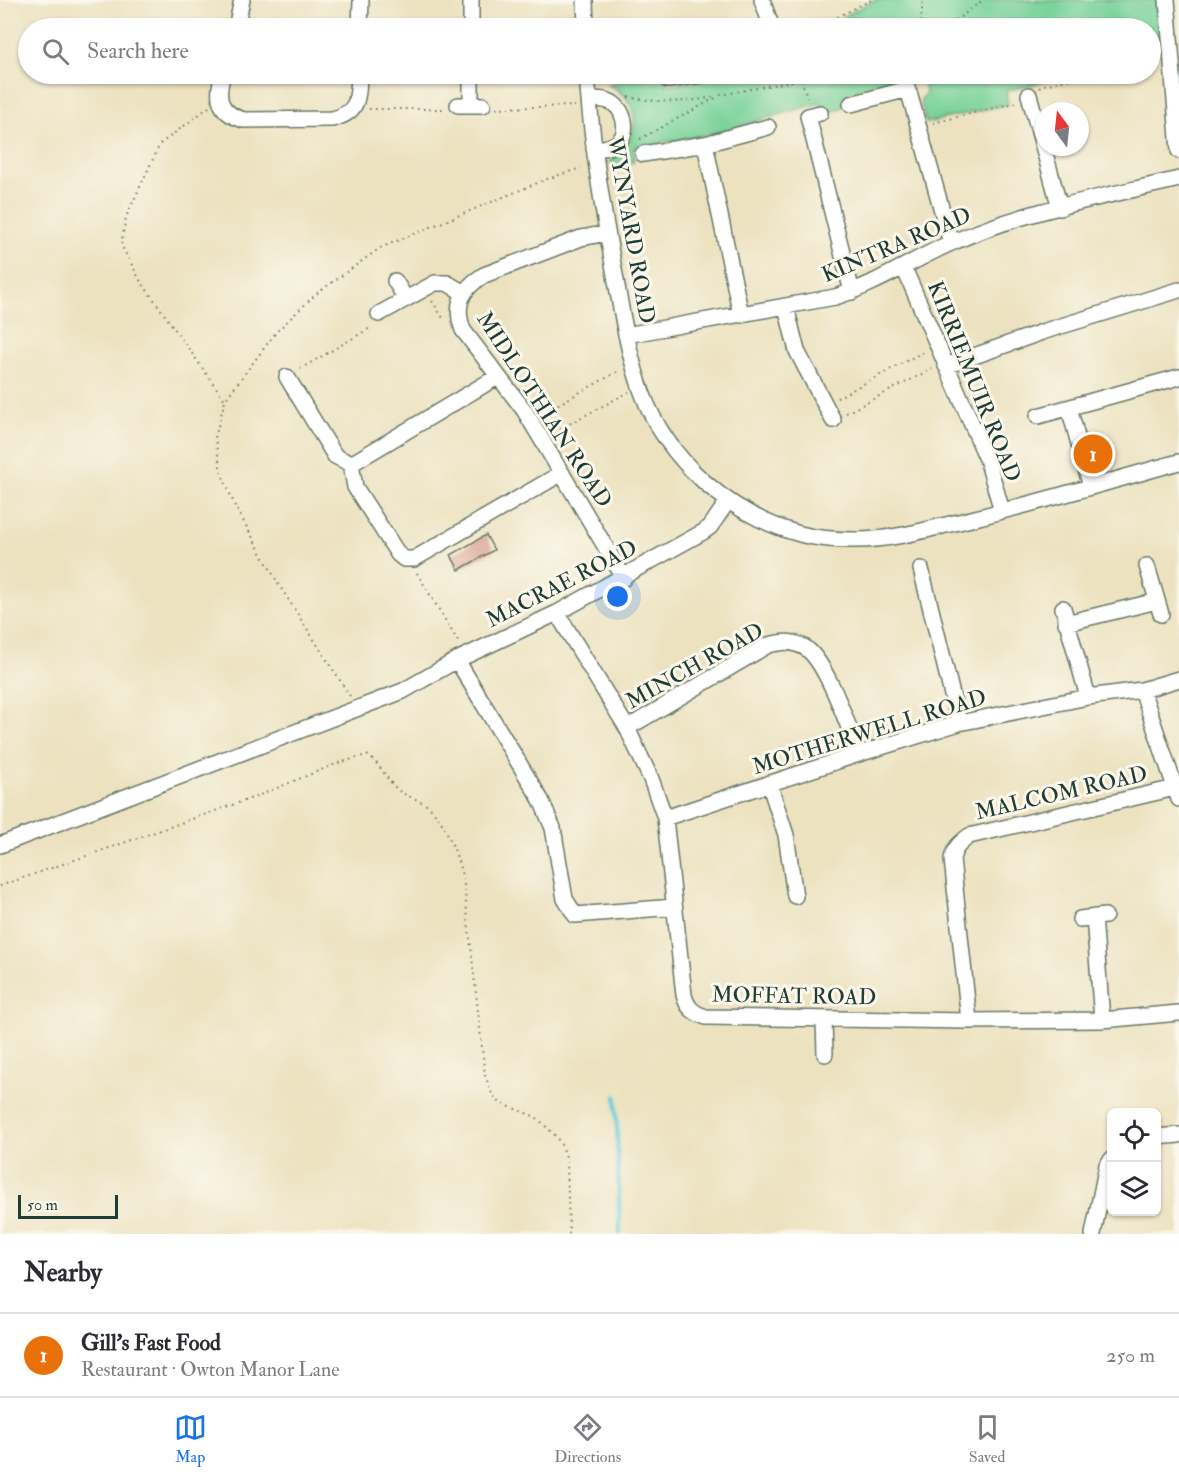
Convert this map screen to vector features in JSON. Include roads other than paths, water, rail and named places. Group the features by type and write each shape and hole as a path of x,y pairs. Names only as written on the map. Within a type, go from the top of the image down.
{"street":[{"path":"238,18 242,0"},
{"path":"360,18 361,0"},
{"path":"471,0 471,18"},
{"path":"585,0 585,18"},
{"path":"762,0 768,18"},
{"path":"1167,0 1177,85 1179,151"},
{"path":"220,84 219,100 225,110 232,117 244,120 343,117 352,111 357,100 358,84"},
{"path":"465,106 469,84"},
{"name":"WYNYARD ROAD","path":"588,84 595,156 607,233 636,393 673,447 702,481 728,501 774,525 801,535 858,540 891,537 1002,511 1179,462"},
{"path":"851,104 912,88 919,127 951,243"},
{"path":"1030,97 1060,208"},
{"path":"589,102 607,100 615,104 621,109 624,121 624,133 618,142 595,156"},
{"path":"809,116 852,292"},
{"path":"640,147 705,144 768,127"},
{"path":"705,144 741,315"},
{"name":"KINTRA ROAD","path":"626,335 786,307 852,292 951,243 1009,222 1179,179"},
{"name":"MIDLOTHIAN ROAD","path":"607,233 581,238 484,275 472,282 464,293 459,304 458,317 463,330 529,420 624,578"},
{"name":"KIRRIEMUIR ROAD","path":"904,268 987,459 1002,511"},
{"path":"395,281 406,299"},
{"name":"MIDLOTHIAN ROAD","path":"379,318 406,299 435,283 447,283 464,293"},
{"path":"945,364 1179,290"},
{"path":"786,307 797,351 833,420"},
{"path":"351,464 497,377"},
{"path":"1038,416 1179,377"},
{"path":"288,378 335,456 351,464"},
{"path":"1069,408 1091,487"},
{"path":"351,464 355,487 398,554 404,559 414,559 562,473"},
{"name":"MACRAE ROAD","path":"0,845 403,691 461,658 557,614 624,578 710,527 728,501"},
{"path":"1088,697 1065,615 1159,607 1147,566"},
{"path":"921,569 959,723"},
{"name":"MOFFAT ROAD","path":"557,614 627,728 651,778 665,818 684,995 686,1003 698,1015 706,1017 969,1021 1102,1020 1179,1013"},
{"name":"MINCH ROAD","path":"627,728 768,645 783,641 805,648 820,664 859,754"},
{"path":"461,658 541,800 553,828 565,899 575,915 674,907"},
{"name":"MOTHERWELL ROAD","path":"665,818 959,723 1088,697 1142,690 1179,679"},
{"path":"1142,690 1177,793"},
{"path":"769,783 786,835 795,896"},
{"name":"MALCOM ROAD","path":"969,1021 952,860 953,852 959,843 969,836 1177,793"},
{"path":"1093,917 1102,1020"},
{"path":"824,1019 825,1054"},
{"path":"1161,1137 1179,1135"},
{"path":"1093,1234 1110,1162"}],"waterway":[{"path":"616,1096 620,1234"}],"place":[{"name":"Gill's Fast Food","path":"1093,454"}]}
